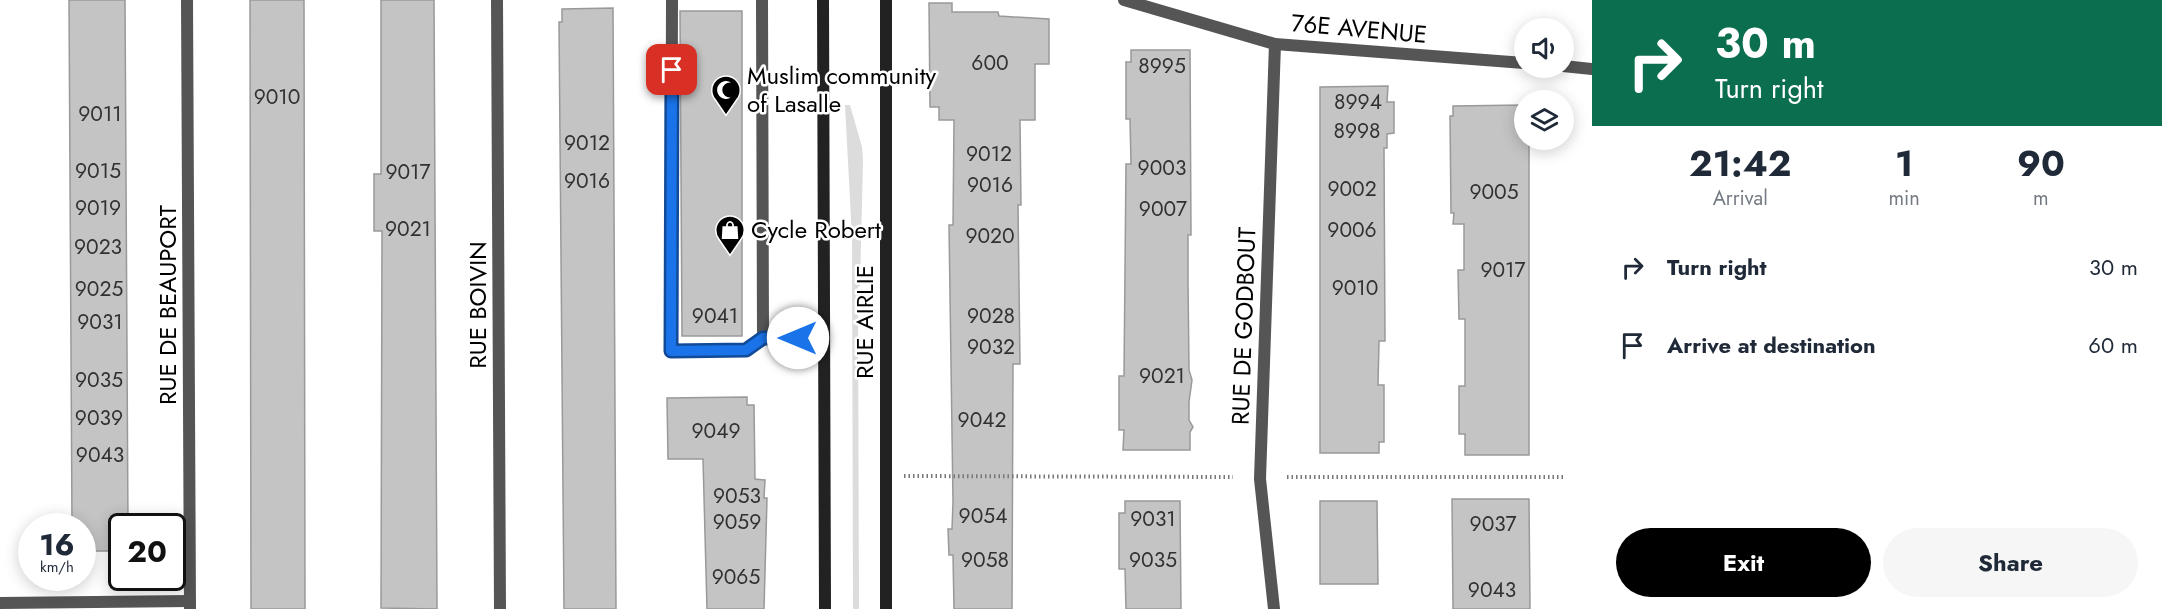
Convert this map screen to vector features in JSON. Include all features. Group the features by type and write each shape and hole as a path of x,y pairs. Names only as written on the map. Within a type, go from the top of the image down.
{"main road":[{"name":"RUE AIRLIE","path":"823,0 825,609"},
{"name":"RUE AIRLIE","path":"886,0 886,609"}],"street":[{"name":"RUE DE BEAUPORT","path":"188,0 190,605"},
{"name":"RUE BOIVIN","path":"497,0 500,609"},
{"path":"672,0 671,351 746,350 763,338 824,338"},
{"path":"762,0 763,338"},
{"name":"76E AVENUE","path":"1124,0 1275,44 1514,62"},
{"name":"RUE DE GODBOUT","path":"1274,609 1260,479 1275,44"},
{"path":"1574,67 1592,69"},
{"path":"0,603 190,605"}],"path":[{"path":"913,476 1233,477"},
{"path":"1287,477 1566,477"}],"shaded area":[{"path":"845,105 850,105 862,147 863,160 860,286 858,287 859,609 853,609 852,238"}],"building":[{"path":"69,0 125,0 128,513 108,513 108,551 96,551 96,513 72,513"},
{"path":"250,0 304,0 305,609 251,609"},
{"path":"381,0 434,0 437,609 381,608 382,231 374,231 374,174 381,174"},
{"path":"929,3 952,3 952,12 998,12 999,16 1049,19 1049,64 1035,64 1035,120 1020,120 1021,205 1018,205 1020,364 1013,364 1012,609 954,609 953,555 949,555 948,529 952,529 953,502 949,225 953,225 954,120 939,120 939,107 930,107"},
{"path":"613,8 616,609 564,609 559,22 562,22 562,9"},
{"path":"680,11 742,11 742,336 682,336"},
{"path":"1131,50 1190,50 1191,235 1188,235 1188,281 1189,370 1192,380 1189,420 1193,427 1190,432 1190,450 1123,450 1124,430 1119,430 1119,376 1124,376 1126,164 1131,164 1130,119 1126,119 1126,62 1131,62"},
{"path":"1388,86 1387,102 1394,102 1394,133 1387,134 1387,148 1384,148 1385,341 1379,341 1378,385 1384,385 1384,442 1379,442 1379,453 1320,453 1320,87"},
{"path":"1514,105 1514,150 1529,150 1529,455 1465,455 1465,434 1459,434 1459,386 1465,386 1465,319 1459,319 1458,270 1464,270 1464,224 1453,224 1454,213 1451,213 1450,116 1453,116 1453,106"},
{"path":"747,397 747,405 754,405 755,479 765,480 764,498 767,498 764,609 707,609 703,459 668,459 667,398"},
{"path":"1452,499 1529,499 1530,609 1453,609"},
{"path":"1125,501 1180,501 1181,609 1126,609 1125,569 1119,569 1119,513 1125,513"},
{"path":"1320,501 1377,501 1378,584 1320,584"}],"place":[{"name":"Muslim community of Lasalle","path":"726,116"},
{"name":"Cycle Robert","path":"730,256"}],"route":[{"path":"672,70 671,351 746,350 763,338 798,338"}]}
